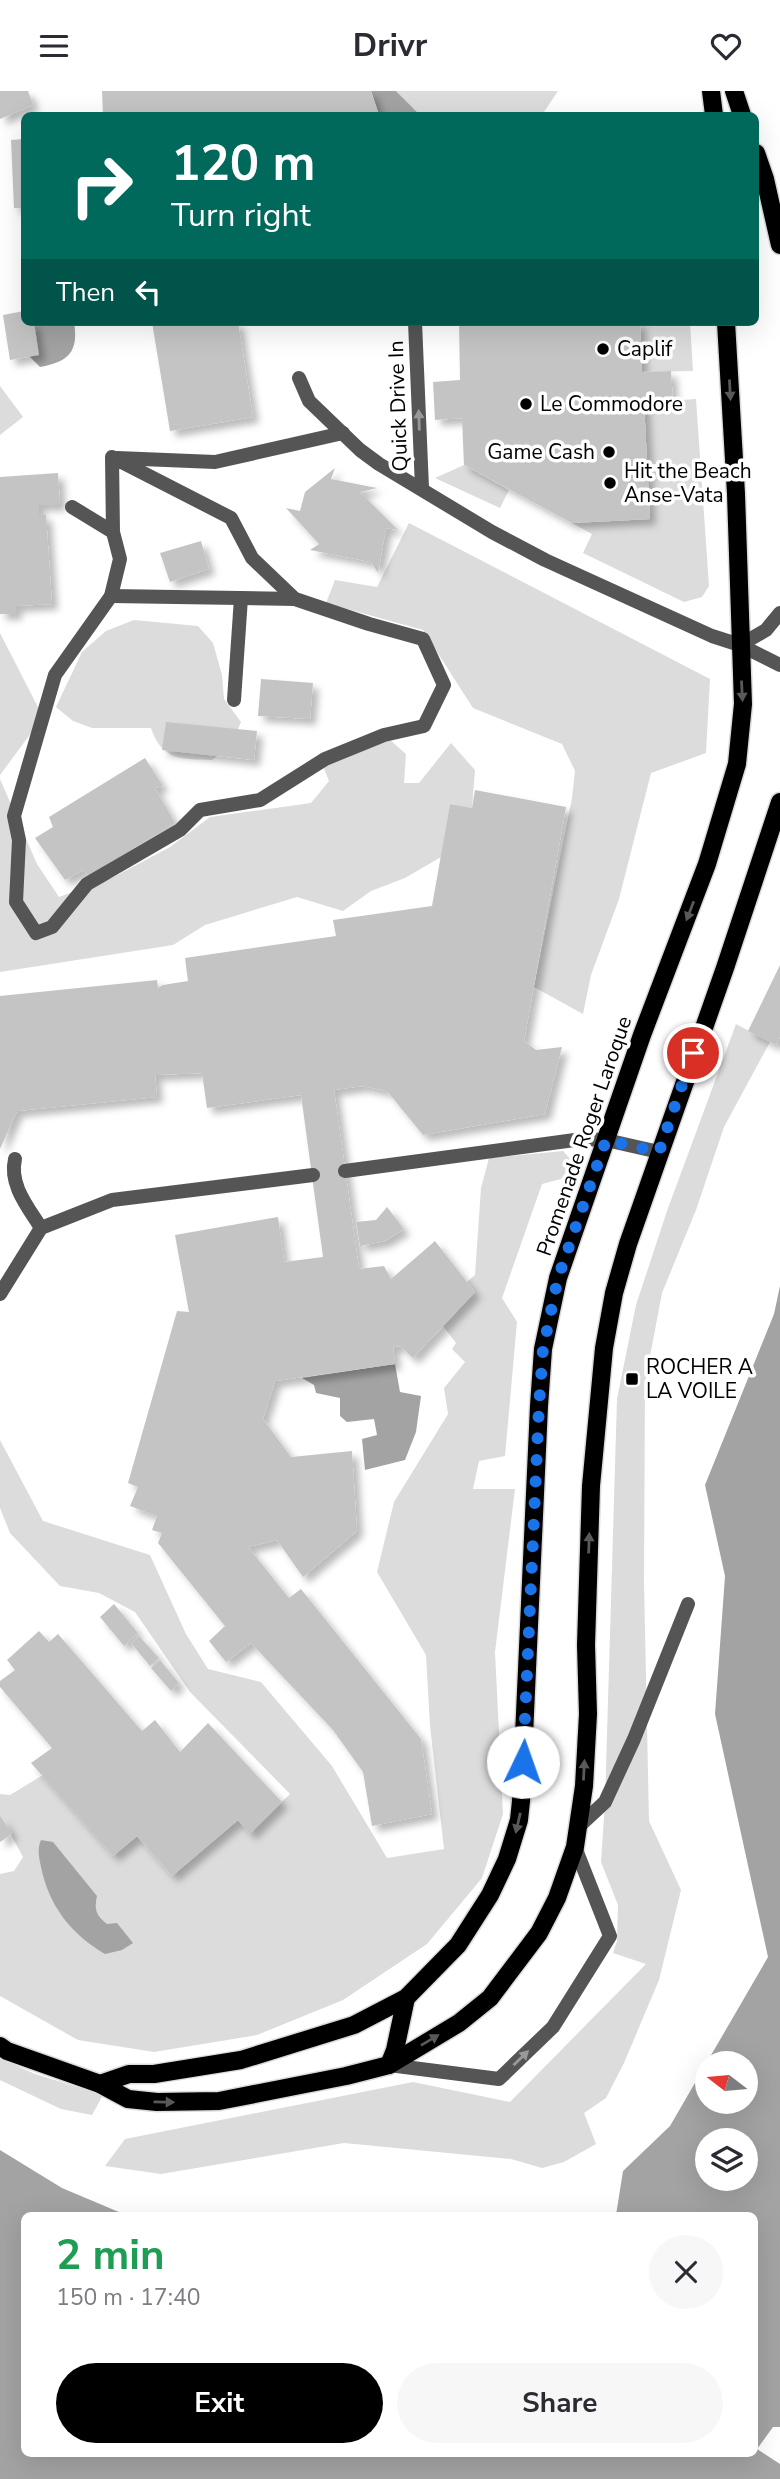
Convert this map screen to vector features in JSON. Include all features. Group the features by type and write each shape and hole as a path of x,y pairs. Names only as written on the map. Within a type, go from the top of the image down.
{"main road":[{"path":"711,91 714,112"},
{"path":"734,91 741,112"},
{"path":"759,162 780,245"},
{"name":"Promenade Roger Laroque","path":"100,2084 129,2074 153,2074 241,2060 354,2025 406,1998 458,1945 508,1859 519,1820 543,1349 558,1278 642,1035 708,864 737,764 743,704 736,494 726,326"},
{"path":"0,2046 7,2052 100,2084 128,2099 157,2102 219,2101 346,2076 389,2065 459,2023 490,1998 539,1933 557,1898 575,1847 584,1786 588,1714 586,1645 591,1486 604,1348 614,1293 659,1152 725,968 780,802"},
{"path":"389,2065 396,2050 406,1998"}],"lane":[{"name":"Quick Drive In","path":"415,326 422,488"},
{"path":"299,378 309,401 360,450 379,464 545,561 712,636 740,645 780,665"},
{"path":"112,457 215,462 343,432"},
{"path":"111,596 295,599 423,639 444,685 424,726 384,735 325,759 260,800 200,810 180,830 87,884 52,927 36,933 16,902 19,840 14,816 55,675 111,596 120,559 113,532 112,457"},
{"path":"112,457 231,518 252,558 295,599"},
{"path":"72,507 113,532"},
{"path":"234,700 241,598"},
{"path":"740,645 766,630 780,614"},
{"path":"345,1171 582,1139 606,1140 659,1152"},
{"path":"15,1159 12,1173 19,1192 41,1229"},
{"path":"0,1294 41,1229 112,1200 313,1175"},
{"path":"577,1828 605,1801 634,1739 688,1604"},
{"path":"389,2065 499,2080 553,2027 610,1936 575,1847"}],"shaded area":[{"path":"371,91 396,91 417,112 378,112"},
{"path":"396,91 558,91 544,112 417,112"},
{"path":"33,326 74,326 73,348 58,362 40,367 29,356"},
{"path":"640,326 690,326 693,371 642,372"},
{"path":"0,386 23,417 0,435"},
{"path":"696,399 709,586 702,597 684,602 583,553 592,534 572,523 650,519 644,403"},
{"path":"464,465 509,490 500,508 435,478"},
{"path":"409,523 710,679 706,753 651,773 619,899 591,975 583,1014 534,987 572,798 575,771 562,744 473,708 423,630 326,603 335,580 377,587"},
{"path":"134,620 198,626 213,643 222,675 224,699 241,722 232,743 212,760 174,756 161,747 151,728 92,728 73,721 56,707 82,652 106,631"},
{"path":"0,633 43,717 0,775"},
{"path":"389,739 406,754 404,783 419,783 451,743 475,770 472,808 450,804 441,857 405,878 371,891 343,911 297,897 205,925 173,945 0,972 0,779 37,864 59,897 114,877 170,847 210,817 311,803 329,781 323,766"},
{"path":"736,1024 770,1042 724,1127 696,1210 662,1293 645,1383 644,1582 649,1821 681,1890 659,1980 624,2063 606,2098 584,2113 596,2144 564,2162 542,2168 511,2159 344,2143 161,2174 105,2166 125,2139 413,2082 510,2102 646,1964 613,1953 617,1941 618,1905 601,1862 617,1399 636,1305 667,1211"},
{"path":"563,1151 574,1163 561,1179 542,1184 502,1298 517,1322 505,1456 479,1461 473,1489 515,1489 495,1652 503,1814 482,1878 427,1944 343,2000 257,2035 154,2052 78,2040 0,1996 0,1874 14,1871 23,1857 10,1833 0,1835 0,1794 10,1795 43,1775 113,1856 137,1836 172,1876 238,1820 250,1833 290,1794 190,1692 135,1612 99,1593 60,1586 10,1533 0,1508 0,1440 43,1521 150,1555 186,1634 208,1669 261,1682 332,1766 387,1858 444,1849 430,1726 426,1655 377,1572 394,1502 448,1414 444,1388 465,1362 452,1349 456,1343 443,1326 475,1292 467,1282 475,1275 481,1188 489,1158"},
{"path":"780,1286 780,2427 773,2427 758,2448 758,2212 616,2212 623,2171 670,2126 695,2083 695,2114 758,2114 758,2051 713,2051 768,1957 715,1714 725,1576 705,1485 774,1314"},
{"path":"395,1364 400,1392 421,1396 416,1432 405,1460 365,1470 362,1439 377,1435 374,1419 347,1422 340,1416 340,1398 316,1393 314,1385 302,1378"},
{"path":"41,1840 53,1842 97,1896 96,1908 100,1918 107,1924 117,1923 133,1943 122,1950 105,1954 63,1918 50,1894 41,1867"},
{"path":"0,2058 35,2074 103,2095 92,2115 61,2109 0,2080"},
{"path":"0,2150 62,2188 119,2212 21,2212 21,2457 758,2457 758,2450 780,2464 780,2479 0,2479"}],"building":[{"path":"0,91 28,91 33,105 0,119"},
{"path":"102,91 371,91 378,112 103,112"},
{"path":"21,139 21,208 14,208 11,140"},
{"path":"21,312 21,326 35,326 39,355 10,360 3,315"},
{"path":"153,326 239,326 253,417 170,431"},
{"name":"Le Commodore","path":"459,326 640,326 642,372 671,371 673,402 644,403 650,519 572,523 464,465 462,418 435,420 433,382 460,380"},
{"path":"335,468 331,479 377,488 360,492 398,530 386,528 378,573 371,562 310,550 319,544 286,508 300,511 305,492"},
{"path":"58,473 60,505 39,505 39,515 46,515 52,604 16,606 16,614 0,614 0,477"},
{"path":"201,541 209,569 170,582 160,553"},
{"path":"261,679 313,683 310,719 258,716"},
{"path":"166,722 257,731 254,760 162,750"},
{"path":"145,758 163,786 155,788 175,823 89,876 83,870 65,880 35,838 53,827 49,817"},
{"path":"475,790 566,807 524,1041 536,1050 562,1047 545,1114 423,1135 387,1091 362,1086 334,1090 359,1269 384,1266 391,1279 435,1241 475,1292 413,1358 400,1346 393,1347 395,1364 275,1381 263,1419 291,1457 352,1451 357,1531 303,1577 277,1540 248,1547 289,1598 301,1589 421,1739 432,1814 372,1826 363,1772 333,1730 251,1643 226,1662 209,1641 225,1626 158,1543 162,1533 152,1530 157,1516 130,1506 138,1487 128,1483 177,1311 189,1312 175,1235 278,1217 284,1262 323,1257 301,1095 207,1108 202,1073 155,1075 157,1097 17,1111 0,1149 0,996 157,980 158,988 188,981 185,958 336,936 333,920 432,906 450,804 472,808"},
{"path":"780,965 780,1037 776,1045 748,1031"},
{"path":"387,1207 404,1229 385,1241 360,1246 356,1222 376,1220"},
{"path":"114,1604 138,1633 124,1646 100,1617"},
{"path":"39,1631 49,1642 58,1634 142,1731 155,1720 180,1752 208,1723 282,1802 250,1834 238,1820 172,1876 137,1836 113,1856 31,1763 52,1748 0,1687 0,1681 15,1670 7,1660"},
{"path":"139,1636 159,1658 150,1666 131,1643"},
{"path":"160,1660 179,1683 171,1691 151,1668"},
{"path":"0,1816 12,1834 0,1842"}],"place":[{"name":"Caplif","path":"603,349"},
{"name":"Le Commodore","path":"526,404"},
{"name":"Game Cash","path":"609,452"},
{"name":"Hit the Beach Anse-Vata","path":"610,483"},
{"name":"ROCHER A LA VOILE","path":"632,1379"}],"route":[{"path":"523,1762 534,1487 543,1349 558,1278 606,1140 659,1152 693,1053"}]}
